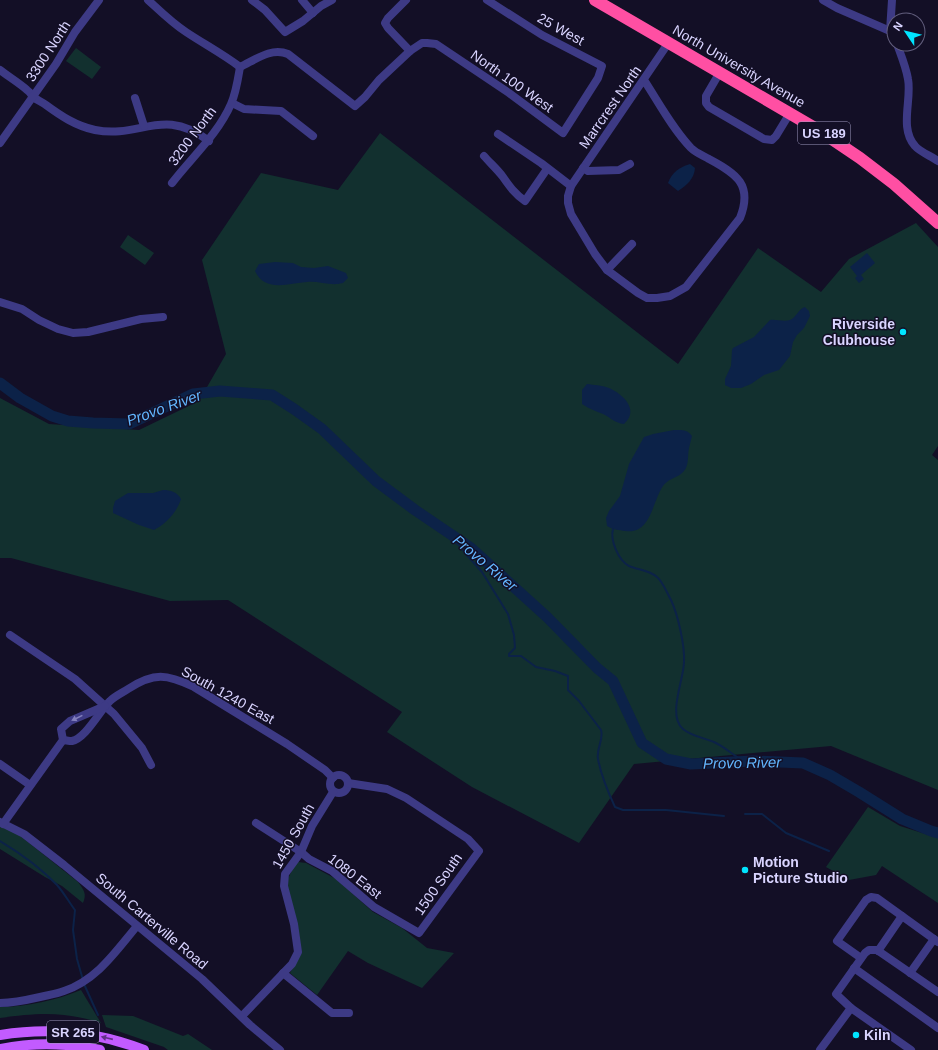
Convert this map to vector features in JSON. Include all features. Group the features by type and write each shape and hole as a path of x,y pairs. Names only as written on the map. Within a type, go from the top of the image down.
{"highway":[{"name":"North University Avenue","path":"595,0 825,134 894,184 938,223"}],"main road":[{"name":"SR 265","path":"0,1035 39,1031 71,1032 106,1038 144,1050"},
{"name":"SR 265","path":"0,1049 48,1045 100,1050"}],"street":[{"name":"3300 North","path":"0,143 56,64 75,32 99,0"},
{"path":"148,0 184,31 240,67 272,52 281,51 293,58 355,106 366,97 379,80 410,51 385,23 406,0"},
{"path":"252,0 285,32 321,6 332,0"},
{"path":"302,0 313,13"},
{"name":"25 West","path":"487,0 542,35 602,66 594,84 563,133"},
{"path":"823,0 837,8 886,29"},
{"path":"891,12 892,0"},
{"name":"North 100 West","path":"410,51 418,45 427,42 436,44 509,93 563,133"},
{"name":"Marrcrest North","path":"571,186 669,42"},
{"path":"900,52 908,79 909,95 907,125 910,138 915,146 938,161"},
{"name":"3200 North","path":"172,183 209,140 232,103 240,67"},
{"path":"0,70 64,118 84,127 104,131 117,131 157,124 179,125 194,131 209,140"},
{"path":"720,72 706,96 706,103 709,107 758,136 764,139 772,140 790,113"},
{"path":"498,134 541,163 571,186 568,196 568,203 571,214 595,254 608,270 638,294 647,298 670,296 686,287 740,218 745,206 745,191 740,181 725,168 693,150 678,132 644,80"},
{"path":"136,98 144,126"},
{"path":"232,103 244,109 281,111 313,136"},
{"path":"484,156 503,177 508,186 517,196 525,201 547,169"},
{"path":"583,168 588,171 619,170 630,164"},
{"path":"608,270 632,244"},
{"path":"0,302 22,309 58,329 73,333 88,332 141,319 163,317"},
{"path":"10,635 75,679 114,714 142,748 151,764"},
{"name":"South 1240 East","path":"105,706 110,700 142,680 166,676 179,680 194,687 287,744 325,770 333,778"},
{"path":"1,823 63,740 61,729 70,722 105,706"},
{"path":"63,740 72,741 81,736 96,720 105,706"},
{"path":"0,764 30,785"},
{"path":"337,775 341,775 347,779 348,783 344,792 333,792 330,786 330,782 337,775"},
{"name":"1500 South","path":"348,783 386,789 406,798 468,839 479,850 419,933"},
{"name":"1450 South","path":"242,1016 292,964 298,952 298,943 284,886 285,874 301,852 312,826 333,792"},
{"name":"South Carterville Road","path":"1,823 24,834 202,979 280,1050"},
{"name":"1080 East","path":"256,824 301,852 309,859 332,871 374,907 419,933"},
{"path":"861,958 837,941 866,900 871,896 875,896 936,940 910,973"},
{"path":"878,951 902,916"},
{"path":"0,1003 21,1001 64,991 78,984 91,976 109,961 137,926"},
{"path":"911,1050 851,1008 836,994 861,958 869,950 874,949 938,992"},
{"path":"854,968 938,1028"},
{"path":"282,973 332,1013 349,1013"},
{"path":"820,1050 851,1008"}],"green space":[{"path":"76,48 101,67 92,79 66,61"},
{"path":"380,133 678,364 758,248 821,292 849,259 916,223 938,247 938,446 932,455 938,460 938,790 831,746 634,764 579,843 472,787 387,732 402,712 228,600 170,601 11,558 0,558 0,398 49,424 139,430 199,401 226,354 202,260 261,173 338,190"},
{"path":"128,235 154,253 145,265 120,247"},
{"path":"868,807 900,826 938,838 938,903 882,866 876,875 849,880 826,867"},
{"path":"0,825 19,835 78,882 84,892 85,897 83,903 62,886 0,849"},
{"path":"298,862 306,863 336,879 373,912 402,928 427,948 454,953 422,988 368,963 348,951 317,995 290,973 299,957 287,881 293,868"},
{"path":"81,990 101,1023 75,1016 50,1014 0,1018 0,1007 20,1006 41,1002 62,997"},
{"path":"102,1015 133,1016 183,1036 188,1034 212,1050 168,1050 164,1047 106,1027"}],"water":[{"path":"690,164 695,168 692,179 678,191 668,183 677,170"},
{"path":"867,253 875,263 861,275 864,279 859,283 855,278 857,276 850,267"},
{"path":"275,262 293,263 301,267 314,268 328,266 346,273 348,278 343,283 338,284 311,282 278,285 265,282 259,278 255,271 259,264"},
{"path":"805,307 809,311 810,316 804,328 793,342 790,356 779,370 764,375 751,384 741,388 731,388 725,385 725,379 731,366 733,348 754,337 770,320 790,320"},
{"path":"587,384 609,388 620,394 628,403 630,408 629,419 624,424 582,404 582,390"},
{"path":"674,430 686,431 692,436 687,465 684,471 663,486 650,516 646,523 640,528 634,531 625,531 607,526 606,518 609,511 620,496 629,464 644,437"},
{"path":"163,490 174,492 181,499 177,508 170,517 154,530 113,513 115,501 128,493 153,493"}],"waterway":[{"name":"Provo River","path":"0,383 20,398 52,416 68,421 93,423 129,424 193,394 220,391 272,395 322,429 376,481 415,510 471,548 547,617 597,668 613,681 642,743 666,759 691,764 754,761 803,763 830,775 902,819 938,833"},
{"path":"613,529 612,534 618,555 629,566 651,573 659,579 671,600 676,614 684,655 676,707 678,723 686,731 718,744 745,762"},
{"path":"452,535 465,553 482,572 508,614 514,635 515,648 509,656 521,656 536,667 555,671 568,676 568,690 579,701 601,730 602,737 598,752 598,759 605,783 615,807 623,810 666,810 724,816"},
{"path":"745,814 762,814 786,833 829,851"},
{"path":"0,841 15,850 44,872 60,888 75,910 73,930 77,959 83,980"},
{"path":"84,984 98,1015"}],"place":[{"name":"Riverside Clubhouse","path":"903,332"},
{"name":"Motion Picture Studio","path":"745,870"},
{"name":"Kiln","path":"856,1035"}]}
